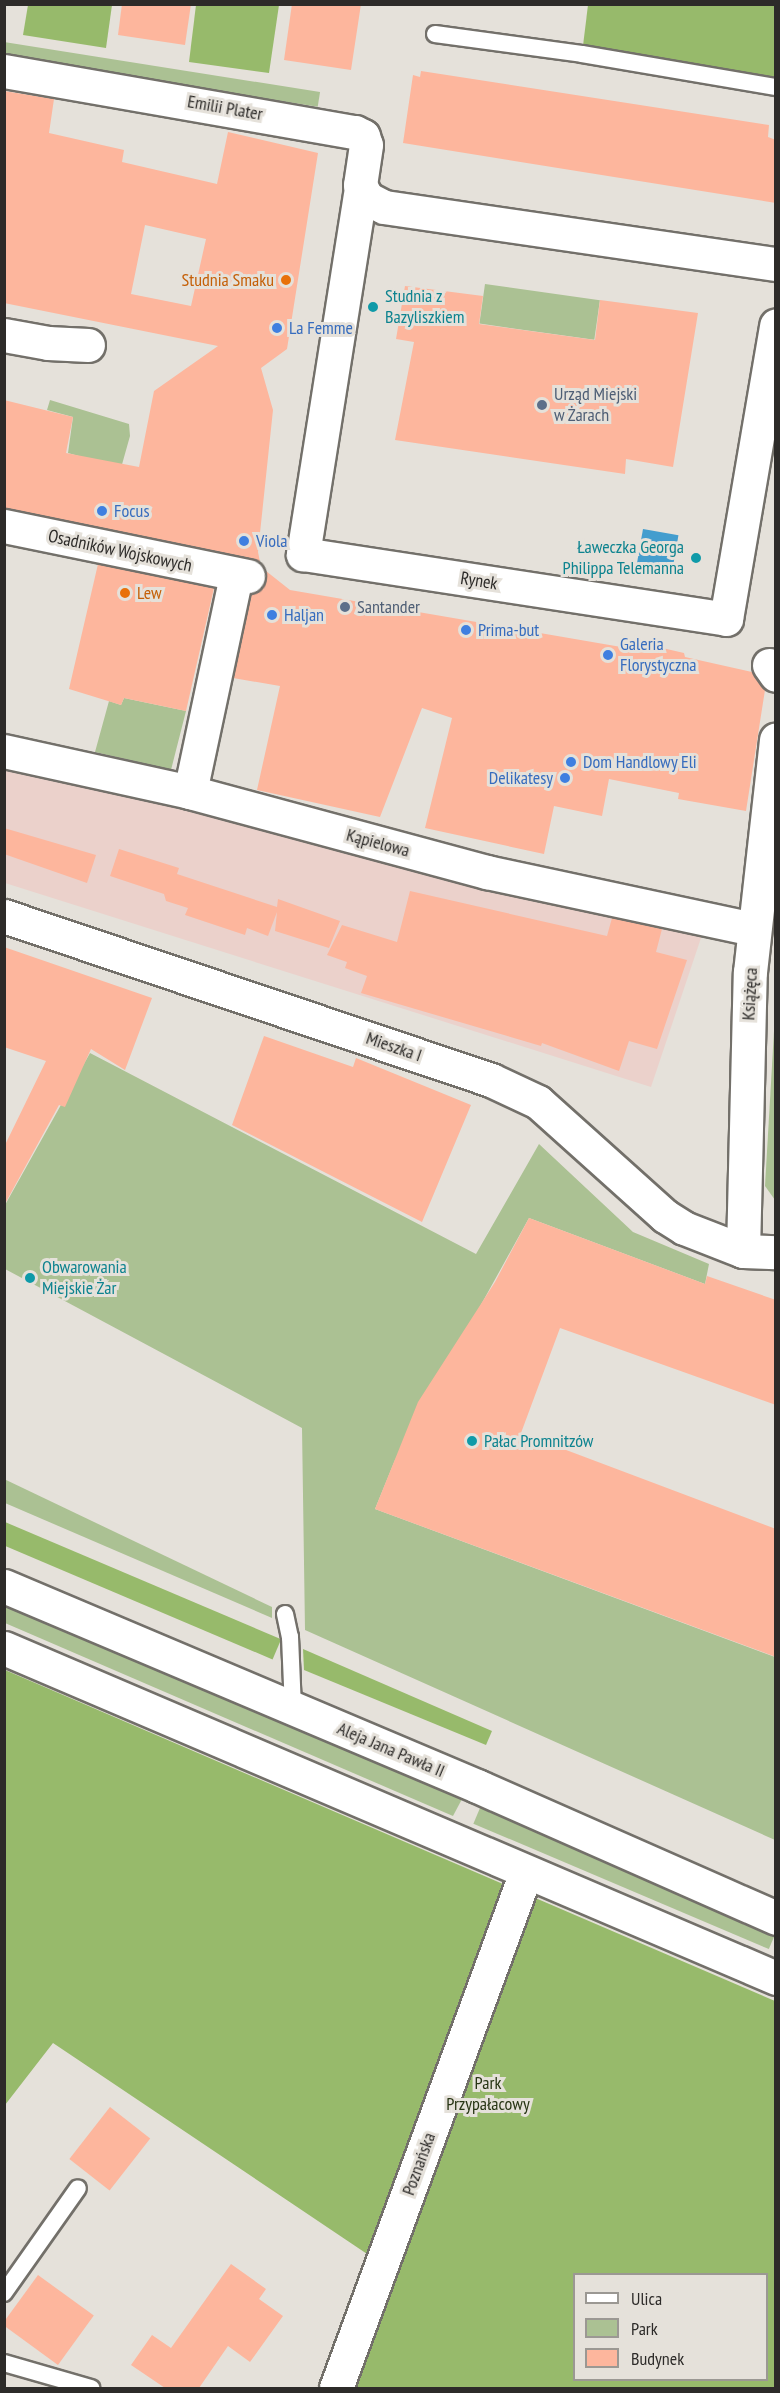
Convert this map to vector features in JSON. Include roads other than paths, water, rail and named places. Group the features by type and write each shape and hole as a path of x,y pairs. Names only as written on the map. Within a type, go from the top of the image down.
{"street":[{"name":"Emilii Plater","path":"4,71 355,132 365,140 372,197"},
{"path":"372,197 772,265"},
{"name":"Rynek","path":"372,197 303,554 726,620 770,398 776,325"},
{"path":"4,335 48,343 88,345"},
{"name":"Osadników Wojskowych","path":"4,526 242,576 190,792"},
{"name":"Książęca","path":"743,1251 754,929 776,738"},
{"name":"Kąpielowa","path":"4,751 190,792 488,872 754,929"},
{"name":"Mieszka I","path":"4,916 491,1080 538,1102 665,1216 704,1238 743,1251 776,1252"},
{"name":"Aleja Jana Pawła II","path":"4,1586 293,1708 776,1918"},
{"path":"4,1648 776,1978"},
{"name":"Poznańska","path":"336,2388 526,1872"}],"lane":[{"path":"435,34 582,54 776,87"},
{"path":"285,1614 290,1637 293,1708"},
{"path":"4,2293 78,2188"},
{"path":"4,2363 91,2388"}],"water":[{"path":"643,529 678,535 672,572 637,565"}],"place":[{"name":"Studnia Smaku","path":"286,280"},
{"name":"Studnia z Bazyliszkiem","path":"373,307"},
{"name":"La Femme","path":"277,328"},
{"name":"Urząd Miejski w Żarach","path":"542,405"},
{"name":"Focus","path":"102,511"},
{"name":"Viola","path":"244,541"},
{"name":"Ławeczka Georga Philippa Telemanna","path":"696,558"},
{"name":"Lew","path":"125,593"},
{"name":"Santander","path":"345,607"},
{"name":"Haljan","path":"272,615"},
{"name":"Prima-but","path":"466,630"},
{"name":"Galeria Florystyczna","path":"608,655"},
{"name":"Dom Handlowy Eli","path":"571,762"},
{"name":"Delikatesy","path":"565,778"},
{"name":"Obwarowania Miejskie Żar","path":"30,1278"},
{"name":"Pałac Promnitzów","path":"472,1441"}],"park label":[{"name":"Park Przypałacowy","path":"488,2094"}]}
